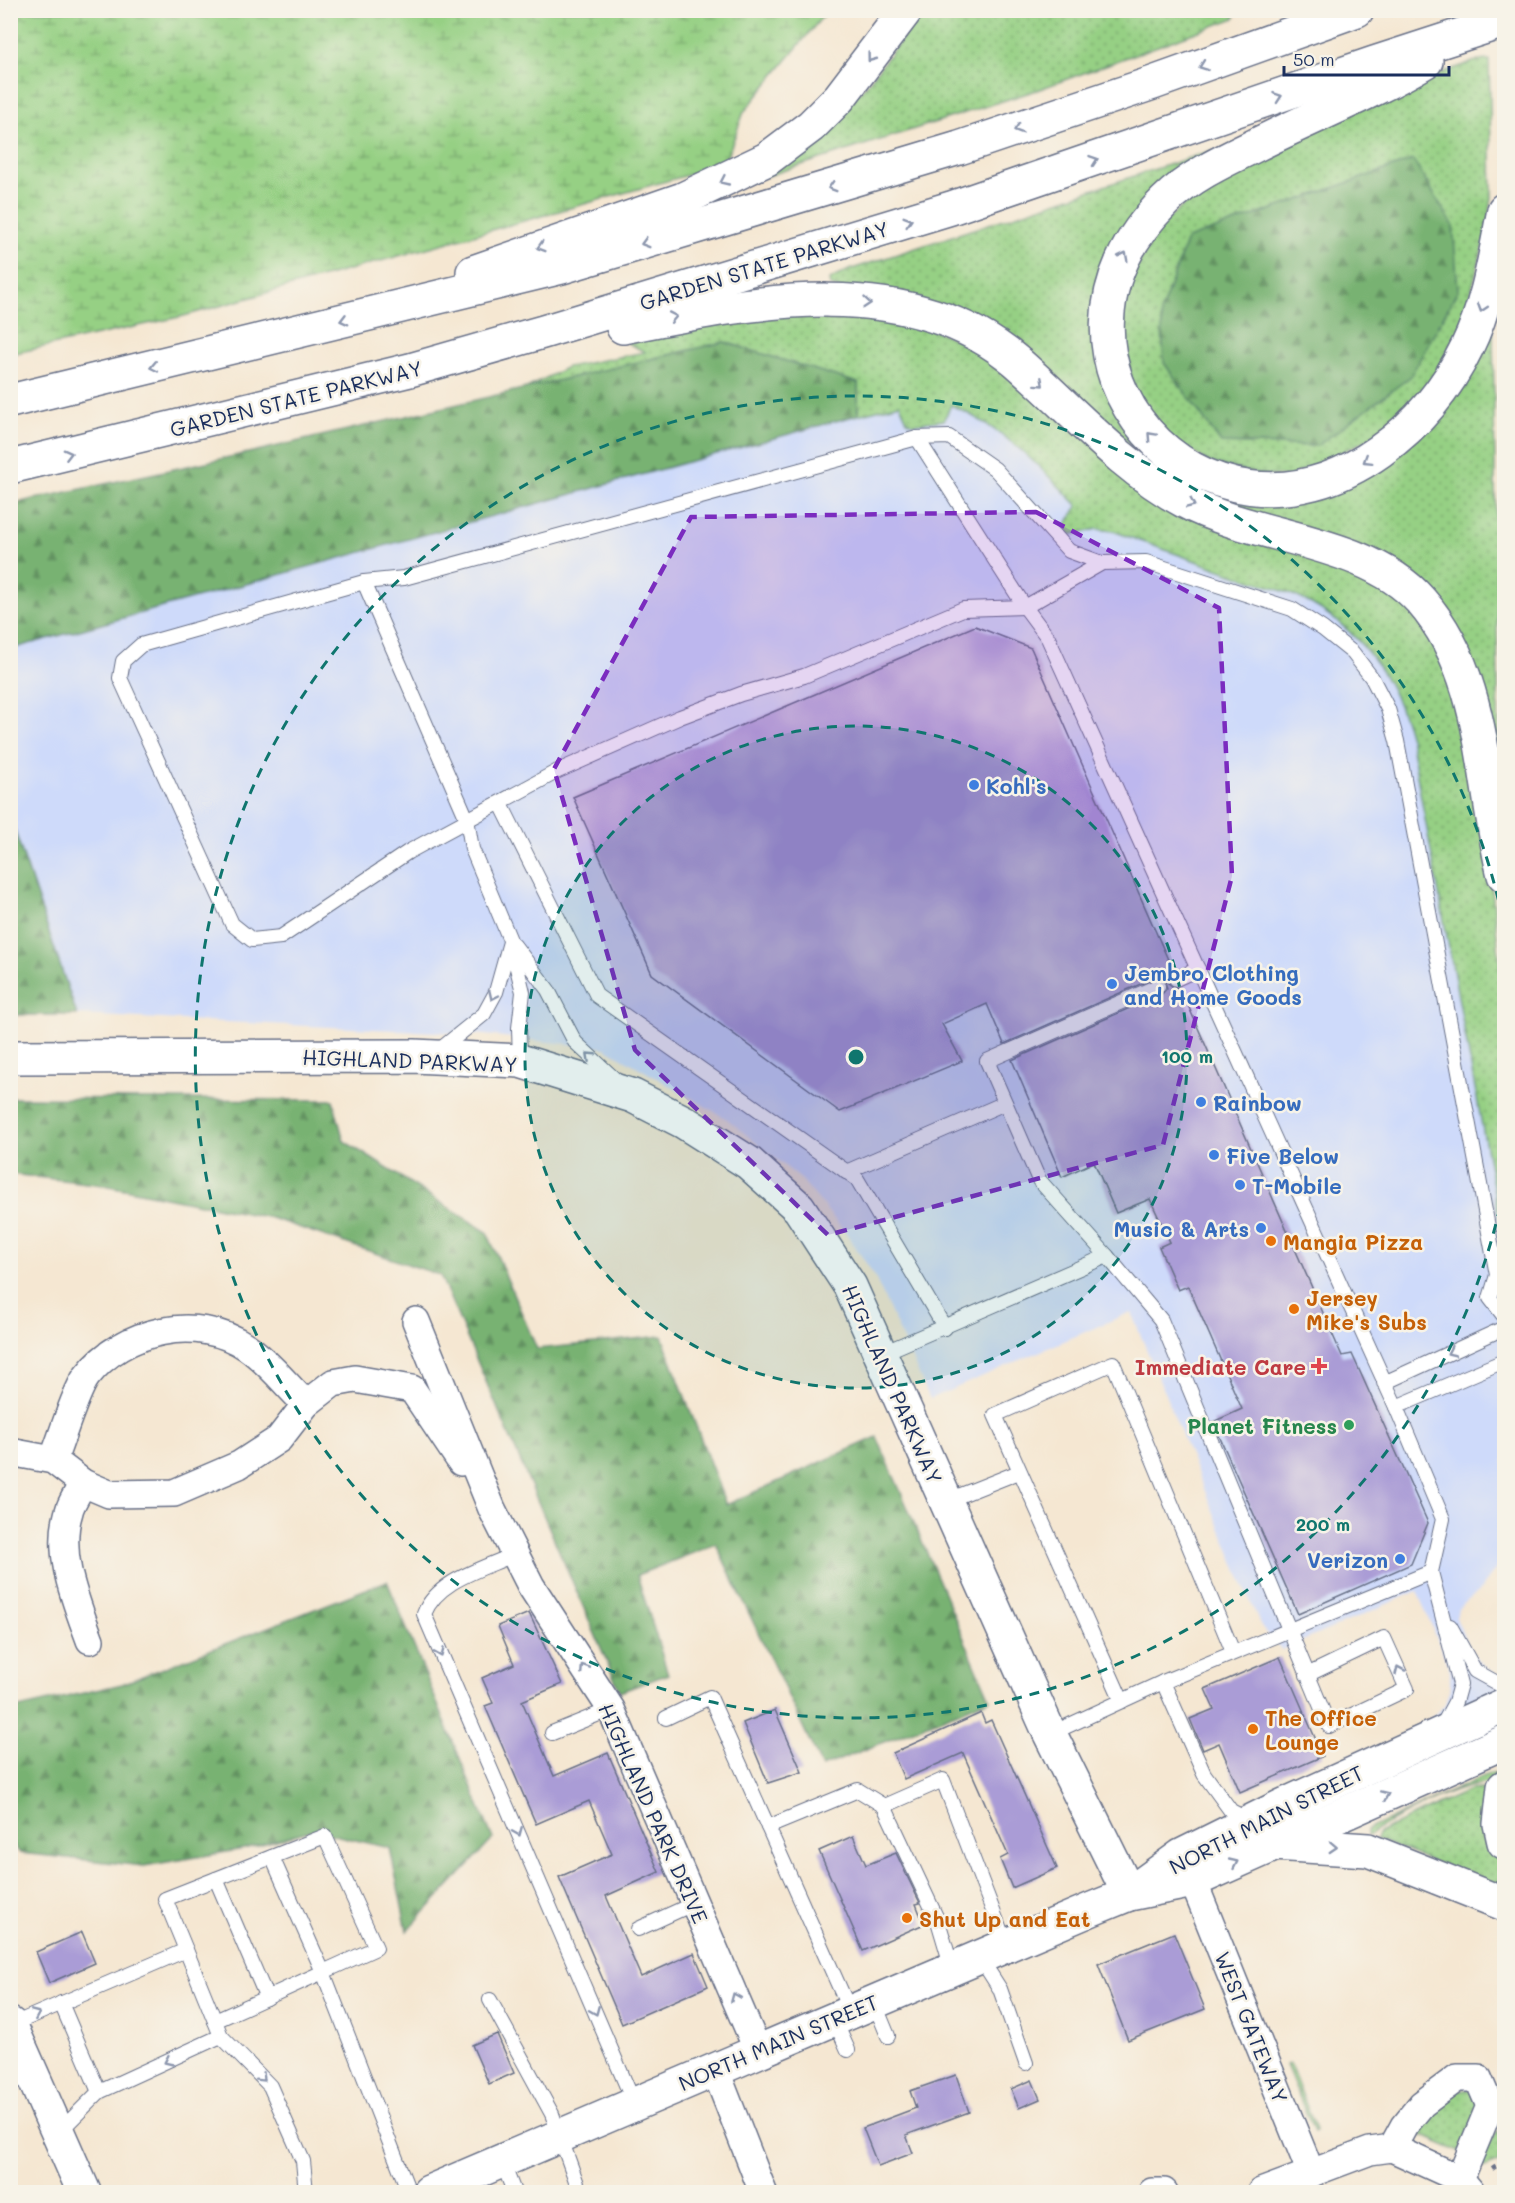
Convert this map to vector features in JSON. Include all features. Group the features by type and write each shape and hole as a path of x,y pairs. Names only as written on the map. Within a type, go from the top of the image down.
{"main road":[{"path":"400,305 452,280 514,255 683,199 767,159 811,126 839,98 906,10"},
{"path":"10,401 200,357 400,305 562,267 848,183 1153,84 1357,10"},
{"path":"1491,26 1408,72 1239,153 1201,174 1167,199 1132,240 1116,271 1111,289 1107,325 1108,345 1123,396 1142,427 1164,450 1191,469 1221,482 1251,488 1284,489 1312,484 1357,466 1398,439 1423,414 1460,361 1485,302 1504,210"},
{"name":"GARDEN STATE PARKWAY","path":"10,467 410,370 543,333 951,208 1374,63 1491,26"},
{"path":"410,370 714,309 781,302 884,305 934,316 975,333 1013,359 1135,467 1164,489 1208,511 1374,566 1400,582 1422,601 1442,630 1468,688 1483,750 1504,875"},
{"name":"HIGHLAND PARKWAY","path":"10,1057 432,1056 520,1061 633,1096 684,1122 749,1163 798,1208 850,1286 883,1353 1050,1734 1129,1894"},
{"name":"NORTH MAIN STREET","path":"1129,1894 1181,1856 1504,1705"},
{"name":"NORTH MAIN STREET","path":"429,2193 634,2103 1129,1894 1193,1881 1504,1742"},
{"path":"1504,1787 1500,1824 1504,1842"},
{"path":"1274,1844 1368,1850 1504,1904"},
{"path":"11,2024 84,2193"}],"street":[{"name":"HIGHLAND PARK DRIVE","path":"416,1321 492,1509 531,1586 611,1709 758,2051"},
{"path":"53,1460 85,1377 104,1357 136,1338 172,1329 198,1329 247,1347 306,1404"},
{"path":"10,1452 53,1460 83,1483 109,1494 174,1493 239,1465 279,1439 306,1404 333,1383 356,1379 412,1389 492,1509"},
{"path":"83,1483 70,1509 66,1545 70,1586 90,1640"},
{"name":"WEST GATEWAY","path":"1193,1881 1237,2005 1311,2173"},
{"path":"715,2069 763,2193"},
{"path":"1261,2193 1371,2151 1392,2148 1473,2182 1490,2106 1478,2078 1457,2078 1422,2104 1404,2126 1392,2148"},
{"path":"1152,2193 1164,2193"}],"lane":[{"path":"1102,563 1025,608 963,609 804,676 741,694 680,717 558,771 501,804 467,819 408,852 281,937 252,940 232,924 120,678 123,661 141,645 364,582 404,578 917,438 949,437 995,470 1069,551 1102,563 1146,562 1292,609 1323,629 1353,653 1372,678 1388,709 1396,741 1497,1275 1490,1298 1504,1316"},
{"path":"917,438 1025,608 1048,638 1396,1407 1443,1519 1431,1572 1460,1684 1455,1702 1437,1736"},
{"path":"364,582 467,819 472,849 510,940 523,992 519,1028 520,1061"},
{"path":"501,804 597,996 857,1179 945,1329"},
{"path":"432,1056 484,1014 496,992 510,940"},
{"path":"510,940 548,990 575,1042 633,1096"},
{"path":"1176,979 1198,969"},
{"path":"1158,986 987,1061 1039,1180 1161,1320 1287,1630 1329,1726 1407,1689 1384,1638 1307,1675"},
{"path":"846,1172 1005,1103"},
{"path":"883,1353 945,1329 1107,1256"},
{"path":"1384,1383 1504,1328"},
{"path":"1396,1407 1504,1361"},
{"path":"1122,1701 995,1416 1113,1363 1233,1652"},
{"path":"946,1501 1019,1472"},
{"path":"515,1554 443,1588 429,1599 424,1614 634,2103"},
{"path":"1050,1734 1233,1652 1431,1572"},
{"path":"1439,1605 1475,1671 1504,1687"},
{"path":"1163,1682 1204,1774 1231,1811 1252,1821"},
{"path":"666,1718 710,1697 853,2010 888,2036"},
{"path":"552,1733 611,1709"},
{"path":"884,1806 943,1780 979,1956"},
{"path":"768,1827 858,1790 884,1806 938,1921 979,1956 1000,1989 1026,2063"},
{"path":"215,2021 376,1948 325,1836 165,1899 221,2036 270,2086 303,2161 306,2193"},
{"path":"272,1857 323,1972 409,2193"},
{"path":"216,1879 267,1998"},
{"path":"638,1929 695,1903"},
{"path":"11,2024 186,1950"},
{"path":"490,2000 552,2114 580,2193"},
{"path":"61,2003 99,2092"},
{"path":"848,2050 853,2010"},
{"path":"59,2132 99,2092 221,2036"},
{"path":"502,2161 514,2193"}],"path":[{"path":"1473,2182 1504,2162"}],"highlighted area":[{"path":"1036,512 1219,608 1232,876 1163,1145 828,1235 635,1050 554,769 691,517"}],"shaded area":[{"path":"963,371 1394,621 1504,1051 1504,1551 1498,1566 1481,1589 1458,1609 1456,1618 1470,1651 1485,1667 1497,1675 1504,1676 1504,1688 1427,1721 1444,1706 1450,1692 1450,1670 1417,1591 1282,1650 1261,1627 1131,1312 930,1399 874,1275 846,1233 802,1180 727,1119 605,1048 476,1034 77,1015 11,820 10,649 857,415"}],"green space":[{"path":"478,10 483,15 496,10 827,11 744,112 724,165 184,316 11,354 10,11"},
{"path":"923,11 1235,11 1235,18 1037,90 751,181 865,87"},
{"path":"1489,60 1492,197 1488,228 1462,326 1425,392 1375,436 1290,477 1223,470 1172,440 1141,404 1121,349 1125,290 1158,228 1207,185 1386,92 1476,61"},
{"path":"1213,150 1110,257 1143,445 1325,491 1493,329 1499,759 1445,612 1202,496 1158,469 1022,348 830,286 829,280 849,270"},
{"path":"1413,160 1453,225 1458,290 1410,377 1317,446 1221,443 1164,363 1161,311 1187,239"},
{"path":"762,312 908,319 985,352 1147,490 1364,574 1421,618 1456,686 1486,832 1504,1001 1504,1244 1410,738 1394,695 1371,656 1341,624 1302,599 1284,591 1113,531 1097,529 1069,535 1066,525 1078,506 1034,462 1004,437 988,425 951,405 944,420 913,424 907,421 900,404 858,415 858,383 724,342 527,388 567,367 645,352 618,338"},
{"path":"724,342 858,383 858,415 11,649 11,504 248,453"},
{"path":"11,820 77,1015 11,1015"},
{"path":"11,1098 333,1100 344,1141 487,1232 537,1349 662,1336 726,1505 877,1437 990,1699 822,1767 716,1544 637,1575 668,1674 620,1692 440,1275 271,1218 104,1185 11,1174"},
{"path":"387,1581 493,1839 407,1931 390,1848 312,1830 244,1849 144,1866 20,1853 11,1842 10,1710 122,1684"},
{"path":"1491,1773 1495,1773 1490,1783 1444,1795 1368,1836 1367,1830"},
{"path":"1483,1789 1487,1792 1485,1818 1492,1849 1504,1870 1504,1890 1376,1839 1378,1834 1390,1827 1470,1790"},
{"path":"1290,2064 1316,2130 1314,2132 1286,2065"},
{"path":"1471,2089 1480,2102 1460,2152 1410,2130 1451,2090"},
{"path":"1498,2130 1504,2138 1504,2159 1485,2168 1478,2163"}],"building":[{"path":"975,626 1031,648 1173,971 1167,978 1168,983 1175,988 1180,987 1342,1356 1352,1354 1428,1523 1411,1564 1298,1614 1213,1422 1242,1409 1188,1286 1178,1290 1159,1247 1170,1242 1150,1199 1116,1213 1094,1162 1062,1177 1012,1060 1162,994 1167,988 1164,979 1154,978 1004,1044 987,1004 942,1024 962,1061 840,1112 652,974 573,797"},
{"path":"529,1613 562,1684 522,1701 554,1776 608,1753 659,1872 606,1896 641,1977 694,1953 708,1986 622,2024 559,1877 612,1854 589,1801 536,1824 485,1706 493,1703 482,1678 514,1664 498,1626"},
{"name":"The Office Lounge","path":"1280,1657 1323,1756 1240,1792 1219,1743 1203,1750 1190,1719 1214,1709 1205,1689"},
{"path":"775,1710 802,1772 768,1783 743,1723"},
{"path":"981,1713 985,1723 991,1720 1057,1868 1012,1888 1000,1859 1008,1855 963,1753 904,1779 893,1753"},
{"path":"853,1836 866,1865 896,1853 920,1903 916,1904 924,1924 863,1951 819,1851"},
{"path":"82,1932 95,1963 49,1983 36,1952"},
{"path":"1174,1933 1205,2009 1128,2040 1098,1964"},
{"path":"497,2034 514,2073 489,2084 472,2045"},
{"path":"956,2075 969,2112 906,2135 913,2153 878,2166 863,2128 916,2108 910,2091"},
{"path":"1032,2080 1040,2099 1019,2108 1011,2089"}],"place":[{"name":"Kohl's","path":"974,785"},
{"name":"Jembro Clothing and Home Goods","path":"1112,984"},
{"name":"Rainbow","path":"1201,1102"},
{"name":"Five Below","path":"1214,1155"},
{"name":"T-Mobile","path":"1240,1185"},
{"name":"Music & Arts","path":"1261,1228"},
{"name":"Mangia Pizza","path":"1271,1241"},
{"name":"Jersey Mike's Subs","path":"1294,1309"},
{"name":"Immediate Care","path":"1319,1366"},
{"name":"Planet Fitness","path":"1349,1425"},
{"name":"Verizon","path":"1400,1559"},
{"name":"The Office Lounge","path":"1253,1729"},
{"name":"Shut Up and Eat","path":"907,1918"}]}
